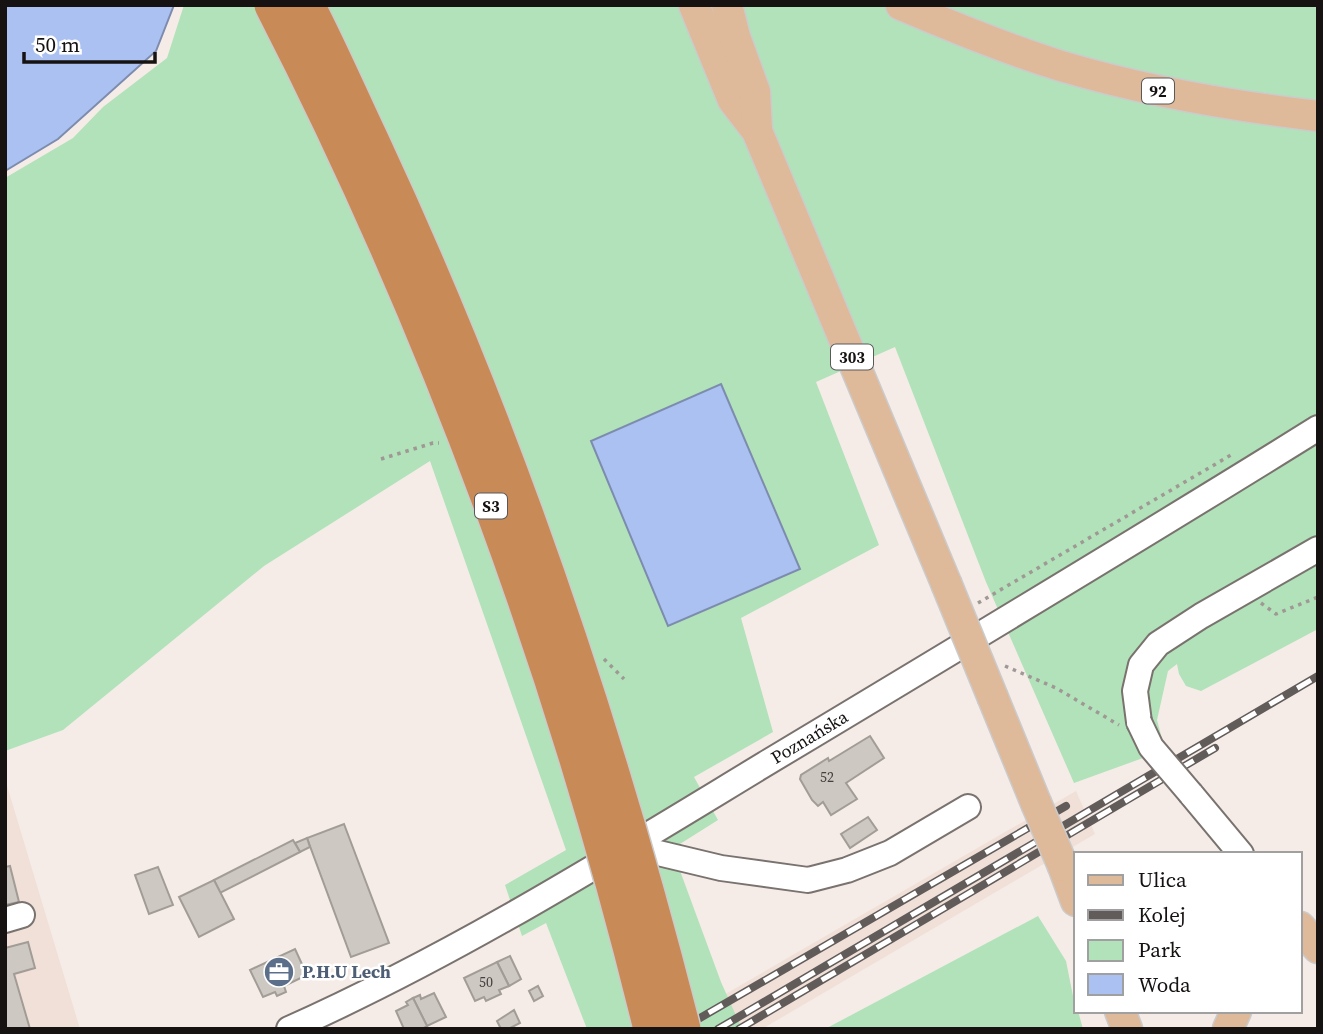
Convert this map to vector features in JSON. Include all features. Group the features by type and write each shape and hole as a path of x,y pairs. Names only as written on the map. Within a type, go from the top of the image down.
{"highway":[{"name":"S3","path":"272,5 401,279 490,504 560,706 618,902 651,1029"},
{"name":"S3","path":"307,5 426,260 520,494 589,696 648,895 683,1029"}],"main road":[{"name":"303","path":"694,5 733,100 757,131 1074,896"},
{"name":"92","path":"901,5 969,34 1105,78 1199,99 1318,116"},
{"name":"303","path":"729,7 735,37 755,92 757,131"},
{"path":"1302,929 1318,948"},
{"path":"1228,1029 1235,1013"}],"street":[{"name":"Poznańska","path":"289,1029 363,996 445,953 629,846 1318,428"},
{"path":"1239,852 1151,747 1139,722 1135,691 1141,665 1158,645 1201,615 1318,549"},
{"path":"629,846 721,868 808,880 848,870 890,853 968,807"}],"path":[{"path":"1246,591 1276,614 1318,597"}],"shaded area":[{"path":"5,779 80,1029 5,1029"},
{"path":"1076,791 1095,834 762,1029 665,1029"}],"green space":[{"path":"184,5 1318,5 1318,629 1201,691 1186,686 1177,664 1168,671 1157,720 1165,750 1074,783 986,582 895,347 816,382 879,545 741,618 773,732 694,777 718,820 672,849 721,982 742,1029 587,1029 546,923 522,936 505,885 566,850 430,461 264,566 63,730 5,751 5,178 73,138 103,107 167,58"},
{"path":"1038,916 1066,961 1074,1013 1079,1013 1083,1029 825,1029"}],"water":[{"path":"5,5 174,5 156,51 58,139 5,171"},
{"path":"721,384 800,569 668,626 591,441"}],"building":[{"path":"870,736 884,758 846,783 857,799 831,815 823,802 818,806 812,800 800,779 801,775"},
{"path":"868,817 877,830 850,848 841,834"},
{"path":"344,824 389,943 351,957 307,838"},
{"path":"307,838 310,847 300,852 295,843"},
{"path":"293,840 300,852 220,893 214,880"},
{"path":"10,866 19,902 5,905 5,867"},
{"path":"158,867 173,905 149,914 135,875"},
{"path":"214,880 234,919 199,937 179,897"},
{"path":"28,942 35,968 14,974 30,1029 5,1029 5,948"},
{"name":"P.H.U Lech","path":"295,949 307,975 284,986 286,992 277,996 275,992 263,997 250,970"},
{"path":"510,956 521,979 509,986 497,962"},
{"path":"497,962 509,986 499,990 501,994 486,1001 484,997 475,1001 464,978"},
{"path":"538,986 543,996 534,1001 529,991"},
{"path":"434,993 446,1017 427,1026 413,998 420,995 421,999"},
{"path":"413,998 427,1026 422,1029 404,1029 396,1011 408,1005 406,1002"},
{"path":"514,1010 520,1023 508,1029 501,1029 497,1021"}],"railway":[{"path":"718,1029 1318,676"},
{"path":"739,1029 1215,748"},
{"path":"681,1029 1066,806"}],"place":[{"name":"P.H.U Lech","path":"279,972"}]}
